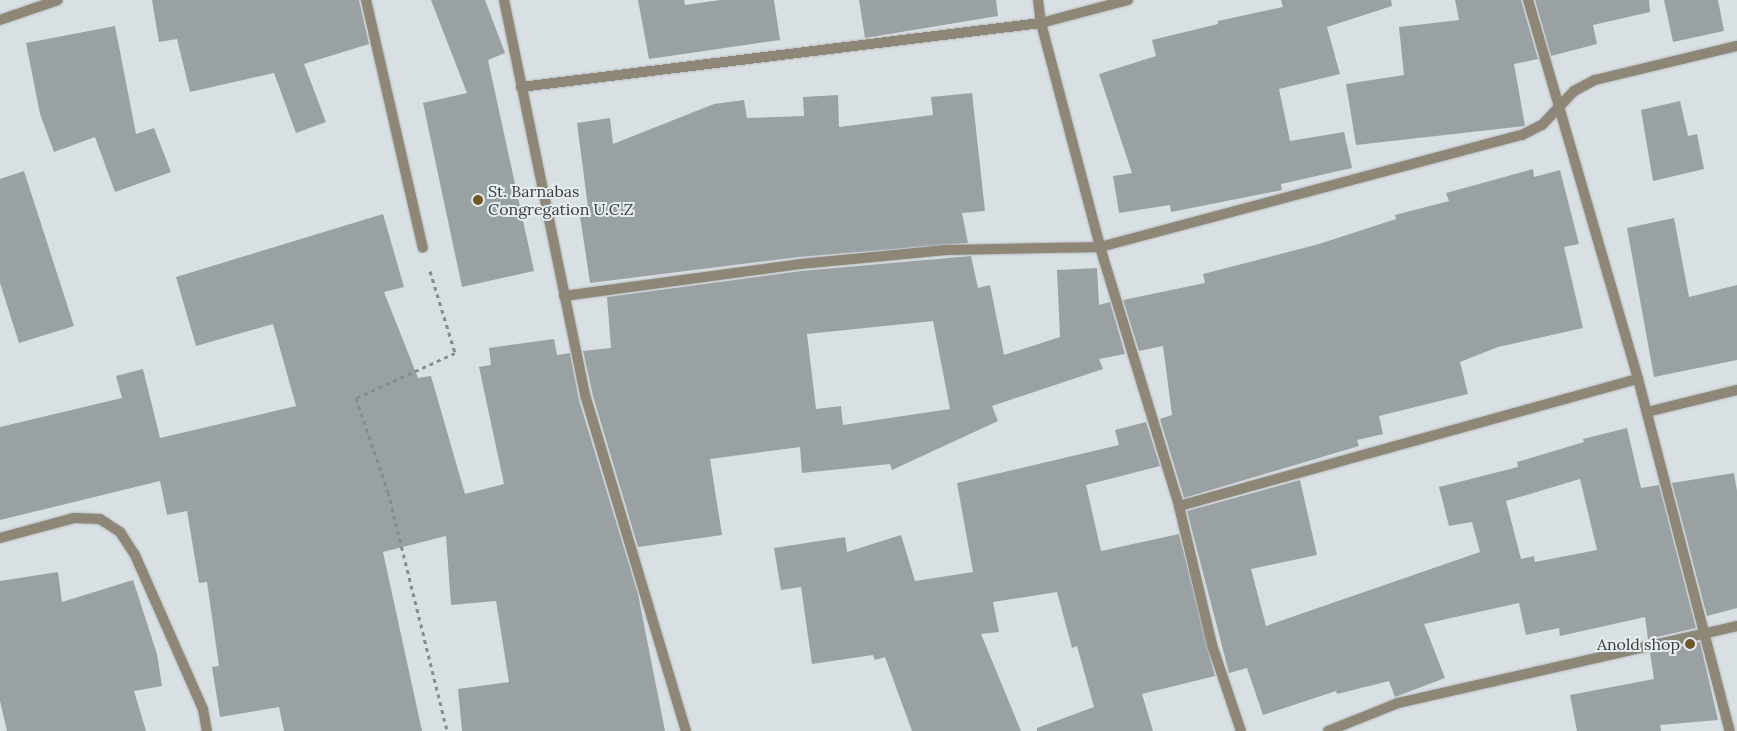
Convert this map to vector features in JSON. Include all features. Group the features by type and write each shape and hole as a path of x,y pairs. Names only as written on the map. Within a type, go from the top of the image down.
{"street":[{"path":"0,20 58,0"},
{"path":"366,0 423,248"},
{"path":"504,0 564,296 594,424 686,731"},
{"path":"1038,0 1041,23 1100,247 1179,506 1212,645 1240,731"},
{"path":"521,88 1041,23 1128,0"},
{"path":"1528,0 1557,109 1638,379 1706,633 1730,731"},
{"path":"564,296 800,264 946,250 1100,247 1479,148 1542,125 1574,90 1595,80 1737,46"},
{"path":"1179,506 1638,379"},
{"path":"1647,412 1737,390"},
{"path":"0,538 74,518 100,519 120,532 135,555 203,709 207,731"},
{"path":"1328,731 1398,704 1737,626"}],"path":[{"path":"423,248 455,353 356,398 388,492 447,731"}],"building":[{"path":"152,0 359,0 369,44 304,64 326,122 296,133 274,73 190,92 177,39 159,42"},
{"path":"431,0 485,0 505,53 488,60 534,271 462,287 423,103 467,93"},
{"path":"638,0 684,0 685,5 720,0 774,0 780,40 649,59"},
{"path":"859,0 996,0 998,16 865,38"},
{"path":"1281,0 1391,0 1392,6 1327,27 1340,74 1279,89 1290,141 1344,132 1352,168 1281,184 1282,190 1171,212 1170,205 1119,213 1113,176 1132,173 1099,74 1156,56 1152,40 1218,24 1218,21 1283,7"},
{"path":"1455,0 1521,0 1538,59 1514,64 1525,126 1356,145 1346,84 1404,75 1399,27 1459,20"},
{"path":"1535,0 1649,0 1650,12 1593,25 1597,44 1551,56"},
{"path":"1664,0 1718,0 1724,31 1673,42"},
{"path":"115,26 136,134 154,128 171,172 115,192 95,137 54,152 40,114 26,43"},
{"path":"972,93 985,211 962,213 968,243 799,257 590,283 580,216 589,215 577,123 610,118 613,144 714,104 744,100 747,118 804,116 803,97 838,95 839,127 933,115 931,97"},
{"path":"1680,101 1688,136 1697,134 1704,169 1653,181 1641,110"},
{"path":"1533,169 1534,177 1560,170 1579,244 1564,247 1583,328 1498,347 1460,362 1468,394 1379,416 1383,434 1357,440 1359,446 1184,498 1160,419 1172,415 1163,346 1139,351 1123,300 1205,283 1203,274 1319,244 1396,219 1395,215 1449,201 1446,193"},
{"path":"24,171 74,326 19,343 0,283 0,179"},
{"path":"383,214 404,287 384,292 418,378 431,376 465,494 504,484 479,367 491,365 489,348 554,339 557,355 570,353 579,400 638,594 665,731 462,731 458,689 509,682 496,601 451,605 446,536 383,552 422,731 284,731 279,707 220,717 212,667 219,666 207,582 199,583 187,511 167,515 160,481 0,520 0,427 122,398 116,376 143,369 160,438 296,406 273,324 196,346 176,277"},
{"path":"1674,218 1689,297 1737,285 1737,360 1654,377 1627,228"},
{"path":"971,256 978,288 990,285 1004,355 1060,337 1057,270 1097,268 1099,305 1110,302 1125,354 1099,359 1103,369 992,406 998,421 892,470 890,464 802,473 800,447 710,459 722,535 638,547 593,396 583,351 611,348 607,297 801,271","holes":["933,321 950,409 843,425 841,406 816,409 807,334"]},
{"path":"1146,422 1160,466 1086,485 1101,551 1179,534 1215,676 1142,694 1153,731 1037,731 1037,728 1094,707 1077,646 1072,648 1057,592 993,602 999,632 981,634 1021,731 912,731 885,657 875,660 873,655 812,664 801,587 781,590 774,548 845,537 847,552 901,535 915,581 973,572 957,483 1119,445 1115,430"},
{"path":"1627,428 1641,488 1659,485 1696,628 1648,639 1645,617 1560,636 1559,628 1526,635 1519,603 1424,624 1445,678 1395,697 1389,681 1337,694 1336,691 1263,715 1247,668 1229,673 1187,511 1300,480 1317,555 1251,569 1266,626 1480,552 1472,522 1449,526 1439,487 1518,467 1517,462 1584,442 1583,439","holes":["1580,479 1597,550 1535,562 1534,556 1521,559 1506,501"]},
{"path":"1734,473 1737,491 1737,608 1707,616 1672,483"},
{"path":"58,572 62,602 133,580 157,654 162,686 134,691 146,731 7,731 0,701 0,581"},
{"path":"1700,642 1718,720 1660,725 1661,731 1577,731 1570,695 1654,679 1650,653"}],"place":[{"name":"St. Barnabas Congregation U.C.Z","path":"478,200"},
{"name":"Anold shop","path":"1690,644"}]}
